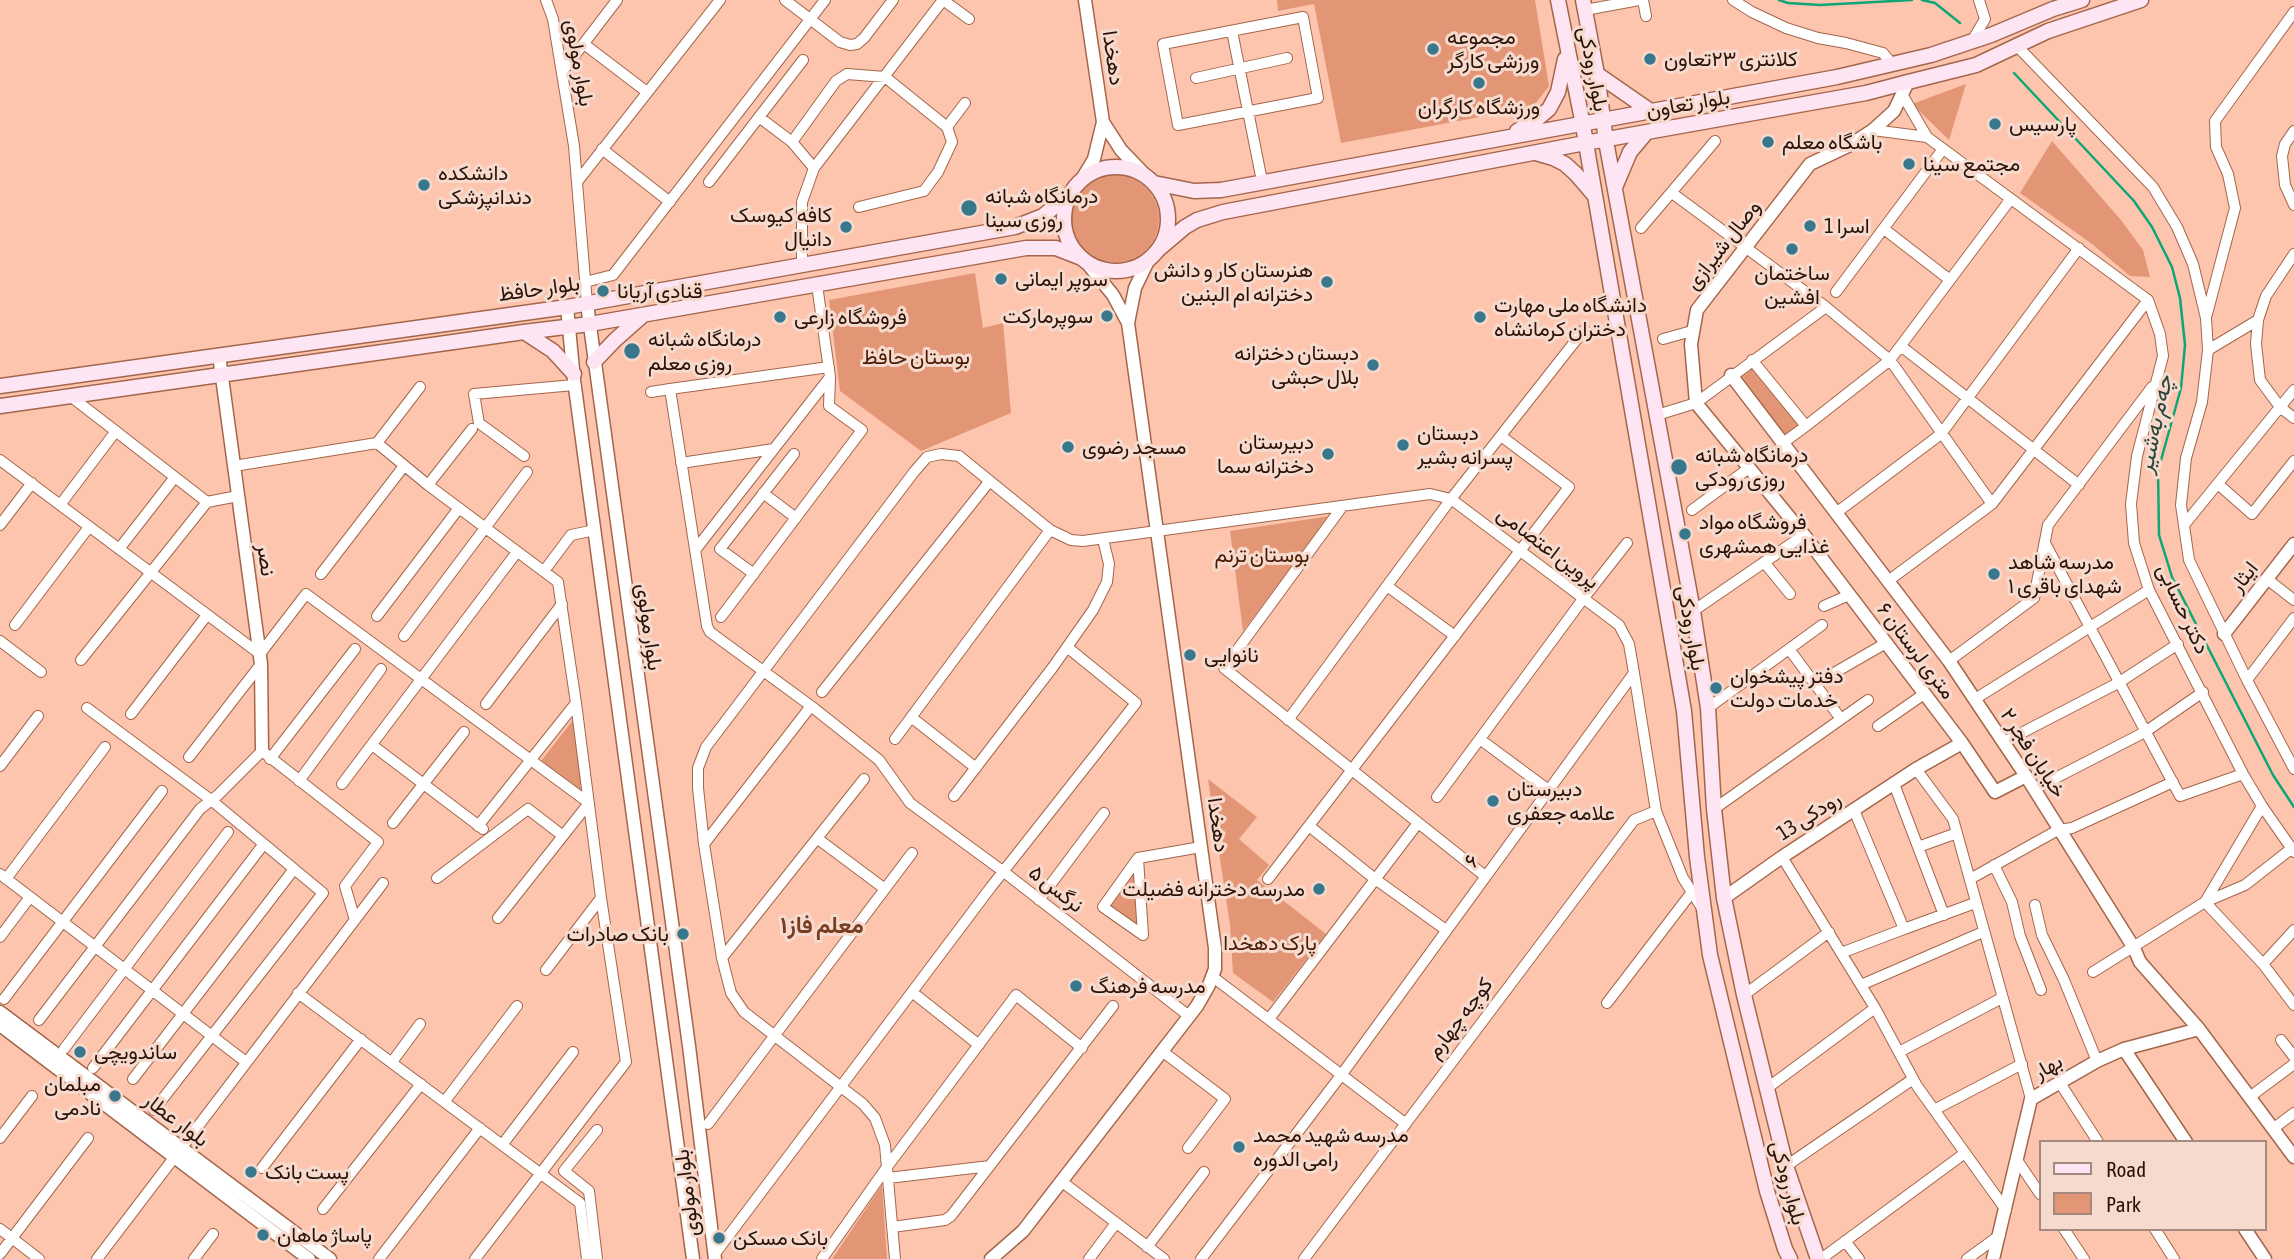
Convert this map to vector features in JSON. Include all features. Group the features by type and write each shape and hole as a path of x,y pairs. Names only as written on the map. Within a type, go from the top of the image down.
{"main road":[{"name":"بلوار رودکی","path":"1558,0 1586,143 1684,711 1703,911 1710,954 1767,1191 1790,1259"},
{"name":"بلوار تعاون","path":"1150,180 1180,190 1204,192 1837,78 1931,55 1972,41 2052,4 2082,0"},
{"name":"بلوار تعاون","path":"1159,249 1185,227 1210,215 1606,139 1905,88 1976,65 2048,31 2141,0"},
{"name":"بلوار رودکی","path":"1584,5 1597,74 1602,120 1693,611 1708,708 1714,809 1724,898 1744,996 1786,1166 1819,1259"},
{"path":"1504,138 1530,125 1549,108 1562,82 1566,48"},
{"path":"1597,74 1649,110"},
{"path":"1615,187 1625,160 1646,132"},
{"path":"1535,152 1565,164 1595,196"},
{"path":"1114,167 1134,170 1150,180 1164,198 1168,215 1167,233 1159,249 1148,261 1129,270 1100,270 1083,260 1067,239 1064,226 1066,204 1082,180 1100,169 1114,167"},
{"name":"بلوار حافظ","path":"0,386 587,304 1026,224 1051,211 1072,192"},
{"name":"بلوار حافظ","path":"0,406 590,324 1026,248 1056,248 1083,260"},
{"path":"594,362 626,329 644,315"},
{"path":"524,332 553,351 574,379"},
{"path":"1684,711 1708,708"}],"street":[{"name":"بلوار مولوی","path":"546,0 553,19 574,146 594,362 689,1046 715,1257"},
{"path":"562,72 617,0"},
{"path":"577,182 720,0"},
{"path":"785,0 840,42 854,45 864,38 893,0"},
{"path":"585,282 613,275 825,0"},
{"path":"802,265 802,202 814,168 943,0 969,19"},
{"name":"دهخدا","path":"1085,0 1103,122"},
{"path":"1584,5 1641,0 1646,16"},
{"path":"1733,0 1786,28 1883,53 1892,64"},
{"path":"1972,41 1985,19 1979,0"},
{"path":"2206,318 2235,208 2228,174 2216,147 2215,121 2294,12"},
{"path":"1303,17 1318,98 1250,112 1178,125 1163,44 1303,17"},
{"path":"1232,31 1262,181"},
{"path":"584,44 647,92"},
{"path":"2017,46 2153,187 2177,228 2193,264 2206,318 2208,350 2202,402 2186,458 2181,505 2189,560 2247,680 2291,754 2294,769"},
{"path":"1196,78 1287,58"},
{"path":"709,182 803,60"},
{"path":"792,142 836,81 847,74 885,77 947,127 952,142 938,172 924,191 859,207"},
{"path":"1888,580 1992,504 2148,300 1927,137 1905,88"},
{"name":"وصال شیرازی","path":"1696,403 1692,331 1698,310 1810,164 1850,145 1873,130 1894,111 1905,88"},
{"path":"947,127 965,103"},
{"path":"759,117 792,142 814,168"},
{"path":"1082,180 1094,159 1103,122"},
{"path":"1103,122 1121,150 1150,180"},
{"path":"1873,130 1927,137"},
{"path":"2294,131 2285,144 2282,156 2285,185 2294,205"},
{"path":"1641,228 1715,141"},
{"path":"602,149 670,202"},
{"path":"1836,292 1943,149"},
{"path":"1672,193 1826,307 1890,360 1992,504"},
{"path":"1783,443 1890,360 2010,200"},
{"path":"1884,229 1950,279"},
{"path":"1836,513 1941,434 2079,248"},
{"path":"2294,254 2266,296 2258,320 2256,344 2260,380 2280,407 2294,418"},
{"path":"1083,260 1113,295 1128,323"},
{"path":"1128,323 1135,288 1148,261"},
{"path":"721,617 862,430 829,406 829,372 817,285"},
{"name":"دکتر حسابی","path":"2148,300 2160,334 2163,356 2137,456 2132,504 2134,543 2149,590 2243,774 2293,851"},
{"name":"بلوار مولوی","path":"567,307 574,379 693,1259"},
{"path":"1657,415 1696,403 1826,307"},
{"path":"2208,350 2258,320"},
{"name":"دهخدا","path":"991,1259 1023,1231 1189,1016 1213,977 1215,948 1128,323"},
{"path":"1288,720 1451,499 1584,330"},
{"path":"1663,339 1692,331"},
{"path":"1902,347 2079,485"},
{"name":"نصر","path":"219,355 260,659 266,755"},
{"path":"1752,360 1806,426"},
{"path":"651,392 829,372"},
{"path":"696,549 774,449 829,372"},
{"name":"خیابان فجر ۲","path":"1731,375 1949,661 2026,776 2134,948 2140,962 2199,1029 2294,1157"},
{"path":"524,456 479,423 474,394 574,379"},
{"path":"1949,661 2034,598 2048,525 2155,382"},
{"path":"234,466 377,443 421,387"},
{"path":"670,390 710,632 765,671 879,760 910,803 1004,872 715,1257"},
{"path":"2184,525 2294,390"},
{"path":"69,395 207,502"},
{"path":"1693,611 1804,535 1696,403"},
{"path":"428,485 472,429"},
{"path":"60,505 116,431"},
{"path":"1268,880 1569,487 1501,436"},
{"path":"377,443 428,485 558,582 626,1062 475,1259"},
{"path":"681,463 774,449"},
{"path":"754,574 720,549 794,454"},
{"path":"895,1259 884,1141 875,1118 863,1104 744,1012 731,993 722,958 698,788 698,768 706,747 927,457 941,454 959,456 1050,530 1071,540 1083,541 1430,494 1451,499"},
{"path":"0,460 207,615 260,659"},
{"path":"2218,485 2252,514 2294,461"},
{"path":"321,575 404,466"},
{"path":"1692,510 1749,468"},
{"path":"404,636 527,472"},
{"path":"119,549 174,477"},
{"path":"822,692 989,482"},
{"path":"0,525 32,483"},
{"path":"764,494 796,518"},
{"path":"82,660 207,502 238,496"},
{"name":"پروین اعتصامی","path":"1451,499 1619,625 1629,644 1656,811 1684,878 1703,911"},
{"path":"1342,507 1224,668 1485,876"},
{"path":"377,616 459,508"},
{"path":"15,625 89,527"},
{"path":"544,572 571,535 595,530"},
{"path":"895,739 1050,530"},
{"name":"۶ متری لرستان","path":"1804,535 1962,743 1995,792 2026,776"},
{"path":"954,796 1093,610 1107,582 1109,564 1103,539"},
{"path":"1437,797 1583,598 1627,543"},
{"path":"2045,543 2180,796 2243,774"},
{"name":"ایثار","path":"2224,634 2294,544"},
{"path":"342,784 517,552"},
{"path":"1765,562 1790,594"},
{"path":"2267,579 2294,600"},
{"path":"1387,586 1455,636"},
{"path":"1975,699 2149,590"},
{"path":"189,757 306,594 589,803"},
{"path":"1824,606 1849,595"},
{"path":"486,704 562,604"},
{"path":"131,714 207,615"},
{"path":"2247,680 2294,618"},
{"path":"1708,708 1822,625"},
{"path":"610,641 631,638"},
{"path":"0,641 41,672"},
{"path":"1815,684 1886,643"},
{"path":"2004,742 2118,683 2178,644"},
{"name":"نرگس ۵","path":"1067,647 1136,703 1004,872 1189,1016"},
{"path":"39,1020 200,809 266,755 355,649"},
{"path":"1789,649 1842,719"},
{"path":"299,781 381,669"},
{"name":"۶","path":"1201,1259 1342,1074 1634,673"},
{"path":"2034,789 2145,732 2203,692"},
{"path":"1878,726 1924,694"},
{"path":"1714,809 1868,700"},
{"path":"478,825 576,703"},
{"path":"704,844 811,706"},
{"path":"87,708 211,800 323,892 154,1110"},
{"path":"0,766 38,716"},
{"path":"912,717 976,768"},
{"path":"393,824 464,732"},
{"path":"1481,740 1550,791"},
{"name":"رودکی 13","path":"1724,898 1916,769 1962,743"},
{"path":"372,744 492,835"},
{"path":"105,747 3,877 246,1062"},
{"path":"266,755 378,842 345,887 355,920"},
{"path":"1916,769 1953,819 2031,1099"},
{"path":"722,958 864,779"},
{"path":"1970,879 2058,830 2072,828 2173,782"},
{"path":"1894,784 1944,915"},
{"path":"2,1005 162,791"},
{"path":"498,918 589,803"},
{"path":"2205,902 2262,806"},
{"path":"437,878 528,809 563,836"},
{"path":"1854,810 1904,929"},
{"name":"کوچه چهارم","path":"1304,1259 1634,820 1656,811"},
{"path":"1039,900 1104,813"},
{"path":"1269,1019 1418,822"},
{"path":"1309,826 1375,879 1446,930"},
{"path":"64,1049 228,832"},
{"path":"1918,847 1957,833"},
{"path":"818,839 885,889"},
{"path":"93,1068 263,845"},
{"path":"1138,858 1143,935 1103,907 1138,858 1201,847"},
{"path":"2093,972 2205,902 2245,885 2293,851"},
{"path":"708,1124 912,853"},
{"path":"1782,857 1875,1008 1913,1079 2006,1210"},
{"path":"1994,865 2011,902 2020,936 2041,990"},
{"path":"134,1079 294,869"},
{"path":"99,1258 176,1152 383,883"},
{"path":"1607,1003 1692,892"},
{"path":"0,937 30,897"},
{"path":"546,970 601,898"},
{"path":"2205,902 2263,964 2294,1005"},
{"path":"1841,953 1975,903"},
{"path":"2035,905 2042,935 2064,980 2097,1061"},
{"path":"2263,964 2294,930"},
{"path":"1744,996 1829,932"},
{"path":"1861,985 1983,932"},
{"path":"1213,977 1406,1124"},
{"path":"912,992 979,1045"},
{"path":"299,993 580,1203 587,1259"},
{"path":"822,1259 1016,995 1082,1048"},
{"path":"1899,1052 2002,998"},
{"name":"بلوار عطار","path":"2,1005 176,1152 309,1259"},
{"path":"445,1101 517,1006"},
{"path":"892,1227 945,1220 951,1216 1113,1006"},
{"path":"1766,1089 1875,1008"},
{"name":"بلوار عطار","path":"0,1024 176,1152 330,1259"},
{"path":"392,1062 420,1024"},
{"name":"بهار","path":"1993,1259 2031,1099 2097,1061 2124,1049 2199,1029"},
{"path":"262,1168 361,1039"},
{"path":"2281,1040 2294,1057"},
{"path":"2124,1049 2185,1140"},
{"path":"1162,1051 1225,1099 1188,1148"},
{"path":"502,1144 573,1052"},
{"path":"1934,1110 2022,1064"},
{"path":"2251,1096 2294,1064"},
{"path":"1786,1166 1913,1079"},
{"path":"2060,1083 2097,1140"},
{"path":"323,1209 421,1084"},
{"path":"0,1138 32,1096"},
{"path":"2274,1128 2294,1113"},
{"path":"379,1259 480,1128"},
{"path":"597,1129 564,1171 589,1191 597,1259"},
{"path":"0,1254 88,1139"},
{"path":"1819,1259 1965,1153"},
{"path":"2017,1160 2038,1191"},
{"path":"887,1172 990,1166"},
{"path":"1147,1247 1204,1172"},
{"path":"1061,1181 1164,1259"},
{"path":"1089,1259 1116,1223"},
{"path":"0,1229 39,1259"},
{"path":"2065,1231 2084,1259"},
{"path":"2156,1231 2174,1259"},
{"path":"2246,1231 2265,1259"},
{"path":"194,1259 213,1234"},
{"path":"1967,1259 2000,1235"},
{"path":"1845,1241 1859,1259"}],"green space":[{"name":"مجموعه ورزشی کارگر","path":"1277,0 1535,0 1549,86 1533,107 1341,143 1314,4 1278,11"},
{"path":"1966,84 1949,140 1912,104"},
{"path":"2052,141 2121,220 2143,250 2150,277 2130,276 2092,244 2020,193"},
{"path":"1115,175 1132,179 1146,188 1155,202 1159,219 1155,236 1146,250 1132,259 1115,263 1098,259 1084,250 1075,236 1071,219 1075,202 1084,188 1098,179"},
{"name":"بوستان حافظ","path":"975,273 983,328 1003,323 1011,413 921,451 840,391 829,300"},
{"path":"1752,364 1799,426 1783,438 1736,376"},
{"name":"بوستان ترنم","path":"1330,516 1243,631 1230,531"},
{"path":"573,720 583,793 541,761"},
{"name":"پارک دهخدا","path":"1208,779 1257,817 1239,839 1269,865 1257,880 1326,934 1273,1002 1233,973 1230,925"},
{"path":"1134,868 1138,928 1108,906"},
{"path":"882,1185 887,1259 832,1259"}],"waterway":[{"name":"چەم بەشیر","path":"1779,0 1820,5 1912,0"},
{"name":"چەم بەشیر","path":"1922,0 1935,3 1960,23"},
{"name":"چەم بەشیر","path":"2014,73 2134,201 2152,227 2172,267 2180,298 2185,345 2181,388 2158,471 2159,535 2172,577 2273,775 2294,807"}],"place":[{"name":"مجموعه ورزشی کارگر","path":"1433,49"},
{"name":"کلانتری ۲۳تعاون","path":"1650,59"},
{"name":"ورزشگاه کارگران","path":"1479,83"},
{"name":"پارسیس","path":"1995,124"},
{"name":"باشگاه معلم","path":"1768,142"},
{"name":"مجتمع سینا","path":"1909,164"},
{"name":"دانشکده دندانپزشکی","path":"424,185"},
{"name":"درمانگاه شبانه روزی سینا","path":"969,208"},
{"name":"اسرا 1","path":"1810,226"},
{"name":"کافه کیوسک دانیال","path":"846,227"},
{"name":"ساختمان افشین","path":"1792,249"},
{"name":"سوپر ایمانی","path":"1001,279"},
{"name":"هنرستان کار و دانش دخترانه ام البنین","path":"1327,282"},
{"name":"قنادی آریانا","path":"603,291"},
{"name":"سوپرمارکت","path":"1107,316"},
{"name":"فروشگاه زارعی","path":"780,317"},
{"name":"دانشگاه ملی مهارت دختران کرمانشاه","path":"1480,317"},
{"name":"درمانگاه شبانه روزی معلم","path":"632,351"},
{"name":"دبستان دخترانه بلال حبشی","path":"1373,365"},
{"name":"دبستان پسرانه بشير","path":"1403,445"},
{"name":"مسجد رضوی","path":"1068,447"},
{"name":"دبیرستان دخترانه سما","path":"1328,454"},
{"name":"درمانگاه شبانه روزی رودکی","path":"1679,467"},
{"name":"فروشگاه مواد غذایی همشهری","path":"1685,534"},
{"name":"مدرسه شاهد شهدای باقری ۱","path":"1994,574"},
{"name":"نانوایی","path":"1190,655"},
{"name":"دفتر پیشخوان خدمات دولت","path":"1716,688"},
{"name":"دبیرستان علامه جعفری","path":"1493,801"},
{"name":"مدرسه دخترانه فضيلت","path":"1319,889"},
{"name":"بانک صادرات","path":"683,934"},
{"name":"مدرسه فرهنگ","path":"1076,986"},
{"name":"ساندویچی","path":"80,1052"},
{"name":"مبلمان نادمی","path":"115,1096"},
{"name":"مدرسه شهید محمد رامی الدوره","path":"1239,1147"},
{"name":"پست بانک","path":"251,1172"},
{"name":"پاساژ ماهان","path":"263,1235"},
{"name":"بانک مسکن","path":"719,1238"}],"district":[{"name":"معلم فاز۱","path":"822,926"}]}
